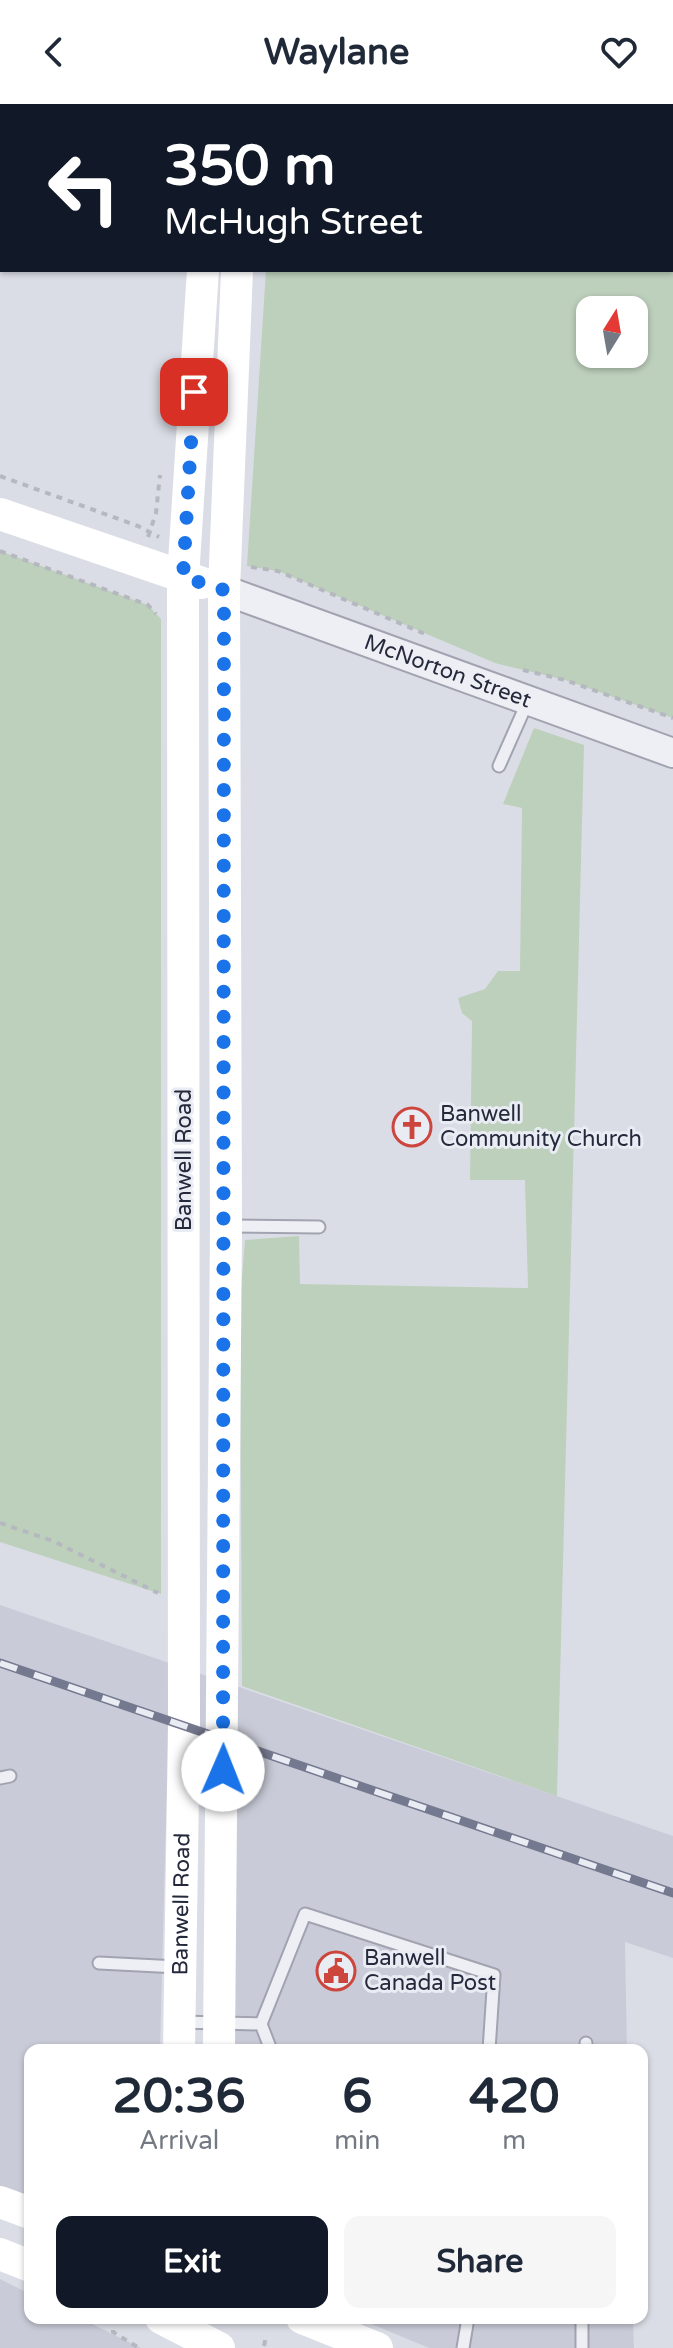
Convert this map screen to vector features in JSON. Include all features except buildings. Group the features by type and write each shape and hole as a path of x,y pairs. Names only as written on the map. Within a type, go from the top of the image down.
{"main road":[{"name":"Banwell Road","path":"180,2036 184,1726 183,577 203,272"},
{"name":"Banwell Road","path":"219,2037 226,1226 224,590 237,272"},
{"path":"0,514 224,590"},
{"path":"0,2202 24,2211"},
{"path":"0,2254 24,2264"},
{"path":"317,2324 377,2348"},
{"path":"170,2327 216,2340"}],"street":[{"name":"McNorton Street","path":"224,590 527,703 673,753"}],"lane":[{"path":"499,766 527,703"},
{"path":"226,1226 319,1227"},
{"path":"269,2044 261,2024 305,1914 494,1975 489,2044"},
{"path":"99,1963 181,1967"},
{"path":"180,2036 219,2037 261,2024"},
{"path":"463,2348 467,2324"},
{"path":"582,2324 582,2348"}],"path":[{"path":"0,476 138,526 148,533"},
{"path":"0,551 148,605 161,619"},
{"path":"247,566 278,571 431,637"},
{"path":"509,666 565,680 673,718"},
{"path":"0,1523 53,1541 161,1594"},
{"path":"113,2324 113,2332 139,2348"},
{"path":"264,2346 266,2337"}],"shaded area":[{"path":"0,1605 673,1836 673,1958 625,1942 627,2044 230,2044 233,1807 167,1783 160,2044 24,2044 24,2194 0,2186"},
{"path":"0,2279 24,2291 24,2324 92,2324 141,2348 0,2348"},
{"path":"371,2324 633,2324 634,2348 429,2348"}],"green space":[{"path":"266,272 673,272 673,718 565,680 495,663 278,571 247,566"},
{"path":"0,551 148,605 161,619 161,1594 0,1542"},
{"path":"534,728 584,745 557,1796 242,1686 240,1302 245,1240 299,1236 300,1284 528,1288 525,1180 470,1180 472,1021 462,1013 458,998 485,989 498,971 520,971 522,808 503,804"}],"railway":[{"path":"0,1663 673,1893"}],"place":[{"name":"Banwell Community Church","path":"412,1127"},
{"name":"Banwell Canada Post","path":"336,1971"}],"route":[{"path":"194,392 183,577 224,590 226,1226 223,1770"}]}
